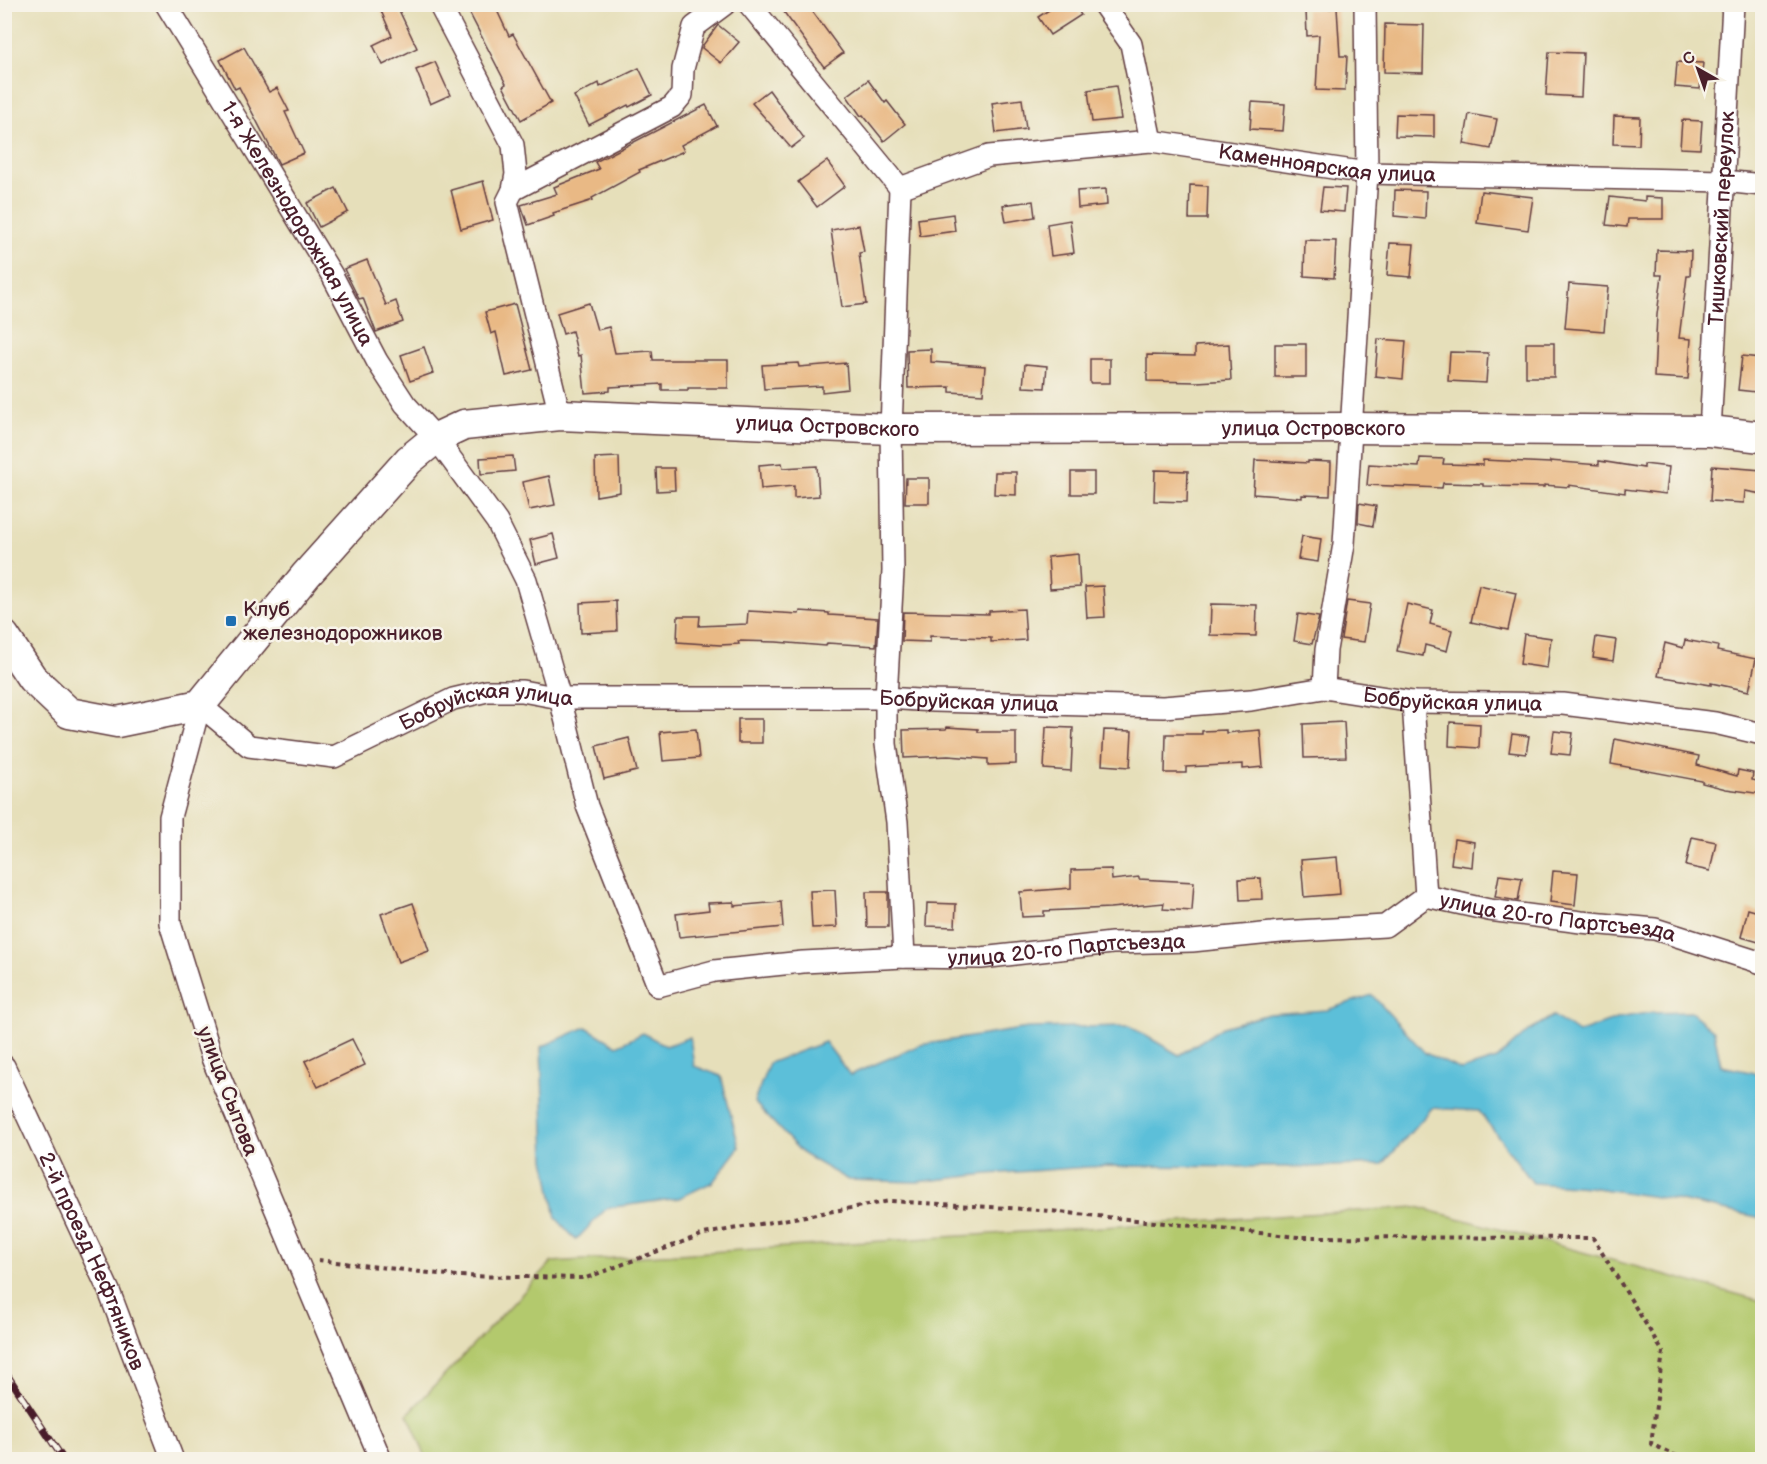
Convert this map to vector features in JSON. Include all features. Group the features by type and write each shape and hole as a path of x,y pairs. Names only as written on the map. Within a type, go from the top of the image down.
{"street":[{"name":"1-я Железнодорожная улица","path":"166,4 332,275 377,361 405,404 436,438 497,522 526,580 560,698"},
{"path":"438,4 513,145 516,174 513,190 507,202 560,415"},
{"path":"513,190 672,107 682,95 684,69 694,27 725,4"},
{"path":"749,4 900,188 891,429 893,571 886,698 886,744 897,822 904,957"},
{"path":"1324,688 1326,650 1344,544 1367,173 1365,4"},
{"name":"Тишковский переулок","path":"1710,431 1733,4"},
{"path":"1104,5 1131,44 1151,141"},
{"name":"Каменноярская улица","path":"900,188 990,156 1151,141 1367,173 1724,181 1762,185"},
{"name":"улица Островского","path":"200,705 306,575 409,460 436,438 464,425 560,415 891,429 1350,428 1710,431 1762,437"},
{"path":"4,636 32,678 69,713 117,722 200,705"},
{"name":"Бобруйская улица","path":"200,705 249,746 334,758 453,699 487,691 522,691 560,698 886,698 1163,707 1251,700 1324,688 1413,702 1563,704 1715,723 1762,734"},
{"name":"улица 20-го Партсъезда","path":"560,698 587,806 658,986 714,971 803,962 904,957 981,958 1112,943 1192,941 1281,932 1385,926 1426,896 1489,910 1655,929 1762,963"},
{"path":"1413,702 1426,896"},
{"name":"улица Сытова","path":"200,705 170,817 170,923 212,1058 381,1460"},
{"name":"2-й проезд Нефтяников","path":"4,1066 109,1291 173,1460"}],"path":[{"path":"296,1258 456,1276 586,1278 704,1234 890,1201 1040,1209 1298,1237 1593,1238 1663,1352 1651,1444 1685,1460"}],"green space":[{"path":"1417,1207 1762,1301 1762,1459 427,1460 408,1414 552,1262"}],"water":[{"path":"1372,995 1425,1053 1461,1070 1497,1059 1528,1031 1553,1016 1578,1033 1619,1018 1647,1013 1691,1012 1714,1031 1721,1066 1755,1073 1762,1071 1762,1218 1676,1200 1589,1187 1533,1183 1479,1111 1432,1108 1383,1164 1308,1167 1103,1166 987,1174 917,1182 848,1180 803,1154 754,1102 769,1063 825,1042 850,1075 920,1045 1028,1028 1129,1026 1179,1055 1223,1027 1269,1014 1327,1010"},
{"path":"586,1027 617,1046 643,1033 666,1046 690,1037 694,1066 721,1076 739,1147 713,1182 679,1198 607,1208 576,1240 556,1218 545,1159 541,1047"}],"building":[{"path":"378,4 396,4 417,48 383,65 373,45 392,36"},
{"path":"483,4 494,4 509,36 513,34 551,103 521,120 503,86 506,84 469,12"},
{"path":"778,4 807,4 843,53 824,67"},
{"path":"1058,4 1074,4 1081,15 1050,35 1038,17"},
{"path":"1337,8 1340,56 1347,56 1345,91 1316,90 1319,35 1307,36 1306,10"},
{"path":"1385,24 1424,25 1423,73 1384,72"},
{"path":"718,25 739,42 721,63 702,48"},
{"path":"244,47 269,92 277,88 289,111 285,112 304,153 279,164 239,87 235,89 220,60"},
{"path":"1549,52 1583,53 1581,97 1546,95"},
{"path":"435,62 450,95 430,104 416,70"},
{"path":"1677,62 1703,63 1700,89 1675,87"},
{"path":"639,68 652,95 589,125 574,96 599,83 600,87"},
{"path":"868,80 905,124 884,141 863,115 861,116 847,96"},
{"path":"1116,86 1121,119 1092,122 1088,90"},
{"path":"769,90 804,138 791,148 752,103"},
{"path":"1022,99 1026,129 996,133 992,103"},
{"path":"1252,102 1285,104 1283,131 1250,129"},
{"path":"706,105 717,126 681,145 684,151 639,170 640,172 592,198 593,200 553,213 554,216 528,225 521,205 557,194 554,187 599,169 595,162"},
{"path":"1396,114 1434,115 1434,137 1395,136"},
{"path":"1469,114 1497,119 1491,149 1464,144"},
{"path":"1614,116 1640,117 1639,145 1613,144"},
{"path":"1682,120 1702,121 1700,149 1680,148"},
{"path":"827,161 845,186 817,207 798,182"},
{"path":"483,181 493,220 461,229 451,190"},
{"path":"1190,185 1208,186 1207,219 1189,219"},
{"path":"1323,187 1346,188 1344,212 1320,210"},
{"path":"336,188 348,212 319,227 307,203"},
{"path":"1106,189 1107,205 1078,208 1077,191"},
{"path":"1395,190 1426,191 1425,219 1394,216"},
{"path":"1481,191 1533,197 1528,230 1477,223"},
{"path":"1610,197 1645,201 1645,197 1663,198 1663,219 1628,219 1627,227 1606,225"},
{"path":"1033,201 1035,217 1006,222 1003,205"},
{"path":"953,214 955,231 920,236 918,219"},
{"path":"1070,220 1074,253 1051,256 1047,224"},
{"path":"859,225 864,252 859,253 866,304 842,307 831,230"},
{"path":"1305,240 1336,241 1334,278 1304,276"},
{"path":"1390,243 1414,244 1411,277 1387,275"},
{"path":"1657,250 1691,251 1690,276 1687,276 1679,338 1691,339 1688,379 1654,377 1657,315 1662,275 1656,275"},
{"path":"367,260 386,305 396,301 403,322 376,332 363,298 359,299 344,269"},
{"path":"1569,284 1608,287 1604,331 1565,328"},
{"path":"589,303 597,330 609,327 615,353 652,351 653,360 728,360 728,388 662,390 662,384 610,387 610,391 585,393 581,355 578,356 572,331 563,334 557,313"},
{"path":"515,304 532,370 506,376 496,332 491,334 485,312"},
{"path":"1378,339 1406,341 1403,379 1375,376"},
{"path":"1526,343 1554,343 1554,377 1526,377"},
{"path":"1229,344 1231,380 1147,381 1147,355 1195,356 1195,346"},
{"path":"1275,344 1306,344 1306,377 1275,377"},
{"path":"424,347 433,373 410,381 401,355"},
{"path":"931,349 931,362 985,366 983,394 950,392 950,387 908,388 907,350"},
{"path":"1450,352 1488,353 1486,383 1448,381"},
{"path":"1742,356 1760,358 1756,392 1738,390"},
{"path":"1090,359 1110,359 1110,383 1090,383"},
{"path":"798,363 799,367 846,363 848,389 822,392 822,386 764,389 762,365"},
{"path":"1025,364 1047,366 1045,388 1023,387"},
{"path":"513,456 515,471 481,474 480,458"},
{"path":"619,457 620,492 596,496 595,458"},
{"path":"1420,458 1444,459 1443,464 1483,465 1483,460 1550,463 1550,461 1599,465 1599,461 1644,468 1644,464 1669,467 1666,494 1625,489 1625,493 1569,485 1569,487 1544,485 1544,487 1443,483 1442,488 1367,485 1369,464 1419,467"},
{"path":"1255,460 1331,462 1330,496 1302,495 1302,498 1253,494"},
{"path":"782,463 783,468 817,466 819,496 794,498 794,486 761,489 759,465"},
{"path":"1712,466 1762,470 1762,494 1745,491 1744,503 1710,501"},
{"path":"656,468 674,468 675,490 657,491"},
{"path":"1155,470 1188,471 1187,502 1154,501"},
{"path":"995,472 1016,472 1016,495 994,494"},
{"path":"1071,472 1094,472 1094,494 1071,494"},
{"path":"549,476 555,505 529,510 523,482"},
{"path":"906,478 929,478 929,503 905,503"},
{"path":"1359,503 1376,506 1373,526 1358,523"},
{"path":"553,534 559,558 536,564 530,540"},
{"path":"1302,536 1321,539 1318,562 1298,559"},
{"path":"1078,554 1080,587 1050,589 1048,557"},
{"path":"1479,585 1516,593 1508,630 1471,622"},
{"path":"1103,586 1105,617 1087,618 1085,587"},
{"path":"616,601 617,631 581,633 580,603"},
{"path":"1347,601 1370,604 1364,642 1341,639"},
{"path":"1211,604 1257,605 1256,636 1210,635"},
{"path":"1407,604 1433,610 1430,624 1452,630 1447,651 1425,645 1423,656 1397,651"},
{"path":"1024,609 1026,640 991,642 991,638 930,636 930,642 902,641 903,612 989,614 989,611"},
{"path":"748,611 799,614 800,611 878,618 876,646 827,643 826,646 738,641 739,644 720,645 677,642 678,616 700,616 699,626 747,624"},
{"path":"1298,614 1319,617 1312,644 1294,641"},
{"path":"1524,634 1551,638 1547,668 1520,664"},
{"path":"1596,637 1616,640 1613,661 1593,658"},
{"path":"1685,640 1718,646 1717,651 1756,659 1749,691 1658,676 1665,643 1683,648"},
{"path":"738,719 762,719 762,743 738,743"},
{"path":"1344,722 1346,757 1304,758 1303,724"},
{"path":"1450,722 1480,724 1479,748 1449,746"},
{"path":"947,727 978,729 978,732 1016,732 1016,764 988,765 988,759 948,756 904,758 903,730 946,729"},
{"path":"1046,727 1073,728 1071,771 1044,769"},
{"path":"696,729 699,758 663,761 660,732"},
{"path":"1104,730 1132,731 1130,767 1102,765"},
{"path":"1226,730 1226,733 1260,730 1263,767 1243,769 1243,764 1186,767 1186,773 1165,773 1166,734 1202,734 1202,731"},
{"path":"1554,731 1573,733 1570,755 1551,753"},
{"path":"1512,734 1529,736 1526,754 1509,752"},
{"path":"629,738 637,771 604,779 596,746"},
{"path":"1615,739 1699,756 1697,765 1737,776 1738,770 1753,773 1752,780 1762,782 1762,794 1726,789 1702,783 1702,781 1611,764"},
{"path":"1692,837 1716,842 1710,871 1686,866"},
{"path":"1454,839 1474,842 1472,867 1451,864"},
{"path":"1337,857 1340,894 1304,897 1301,860"},
{"path":"1111,869 1112,880 1139,877 1139,879 1194,882 1192,911 1163,909 1164,903 1044,911 1044,916 1022,917 1020,892 1071,888 1071,870"},
{"path":"1553,871 1578,873 1575,905 1550,902"},
{"path":"1499,875 1522,878 1518,901 1495,897"},
{"path":"1261,878 1262,899 1240,900 1239,879"},
{"path":"835,890 837,927 812,928 810,891"},
{"path":"866,892 888,892 888,927 867,927"},
{"path":"734,902 734,906 781,902 783,927 679,937 676,914 709,910 708,903"},
{"path":"413,903 429,951 398,962 381,914"},
{"path":"927,903 956,904 955,927 926,926"},
{"path":"1748,909 1762,913 1762,943 1741,937"},
{"path":"352,1039 365,1065 318,1087 305,1061"}],"railway":[{"path":"4,1370 64,1460"}],"place":[{"name":"Клуб железнодорожников","path":"231,621"}]}
